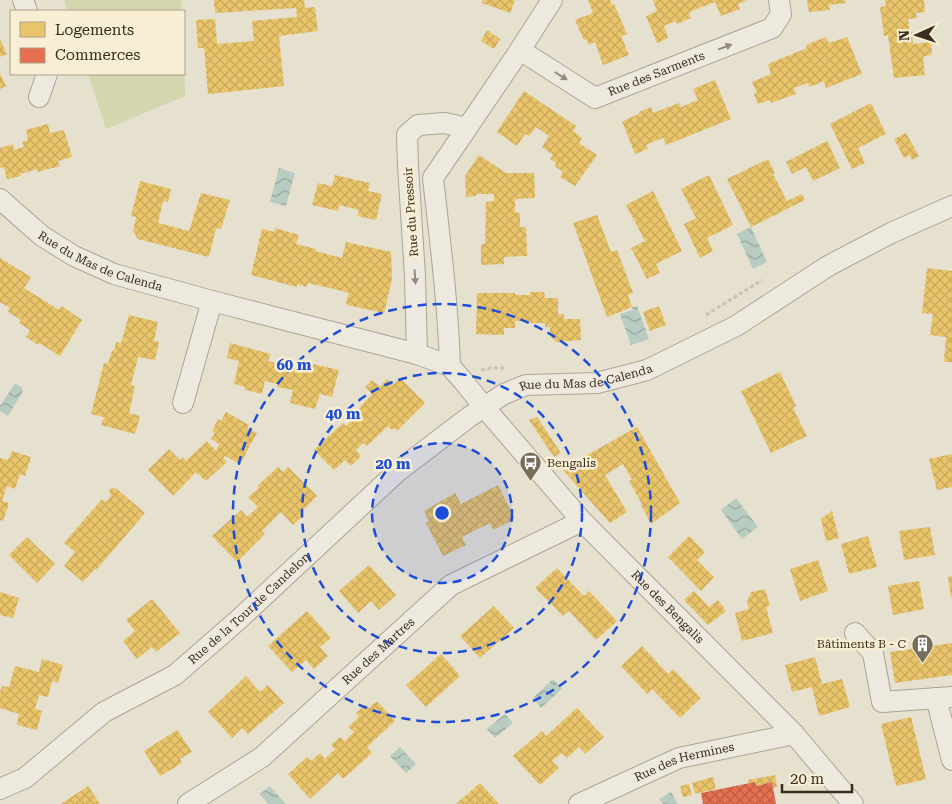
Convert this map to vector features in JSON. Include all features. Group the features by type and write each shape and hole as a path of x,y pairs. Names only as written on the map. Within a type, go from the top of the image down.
{"street":[{"name":"Rue du Pressoir","path":"450,366 449,332 433,178 552,0"},
{"name":"Rue des Sarments","path":"520,50 595,98 772,28 781,14 779,0"},
{"path":"39,97 48,75"},
{"name":"Rue du Pressoir","path":"417,354 415,276 407,135 418,125 445,123 467,128"},
{"name":"Rue du Mas de Calenda","path":"0,200 42,236 74,256 114,274 417,354 450,366 484,407 504,394 526,385 597,383 647,370 736,326 828,266 891,233 952,206"},
{"path":"183,403 212,301"},
{"name":"Rue des Bengalis","path":"484,407 582,521 794,734 853,804"},
{"name":"Rue de la Tour de Candelon","path":"0,789 25,778 104,712 174,675 397,472 484,407"},
{"name":"Rue des Martres","path":"188,804 262,757 451,585 582,521"},
{"path":"854,633 873,653 882,702 944,698 952,760"},
{"name":"Rue des Hermines","path":"579,804 679,758 794,734"}],"path":[{"path":"699,319 766,278"},
{"path":"464,382 478,371 491,368 509,368"}],"green space":[{"path":"64,0 181,0 182,10 68,10"},
{"path":"88,75 184,75 185,96 106,129"}],"water":[{"path":"279,168 295,173 286,206 270,202"},
{"path":"751,227 767,262 753,269 737,234"},
{"path":"637,306 649,339 631,345 620,314 633,310 632,307"},
{"path":"15,384 20,386 23,391 8,416 0,411 0,406"},
{"path":"736,498 758,527 742,539 721,510"},
{"path":"553,679 562,689 541,708 533,698"},
{"path":"505,714 513,723 495,738 487,729"},
{"path":"400,747 416,764 406,773 390,756"},
{"path":"270,786 284,804 268,804 260,794"},
{"path":"671,792 678,804 663,804 659,799"}],"building: Logements":[{"path":"214,0 304,0 305,8 315,7 318,31 279,36 284,86 208,94 204,48 198,48 196,20 215,19 217,44 254,41 252,21 297,17 296,8 215,13"},
{"path":"483,0 515,0 510,13 482,3"},
{"path":"588,0 610,0 612,5 614,4 627,34 621,36 629,55 603,65 595,42 589,45 586,39 584,40 575,20 593,13"},
{"path":"653,0 747,0 738,4 740,9 721,16 715,2 689,12 691,18 677,24 676,21 664,26 668,38 657,43 646,16 657,11"},
{"path":"807,0 845,0 846,3 829,5 830,10 809,12"},
{"path":"885,0 924,0 925,12 916,13 917,18 908,19 913,44 931,42 932,55 924,56 923,60 925,75 894,78 888,35 884,36 880,7 886,6"},
{"path":"487,30 500,39 494,49 481,41"},
{"path":"826,37 829,43 847,37 862,74 826,88 824,81 810,87 808,83 794,88 796,94 771,103 770,100 758,104 754,94 757,93 752,82 771,74 768,64 807,48 806,45"},
{"path":"0,39 7,54 0,57"},
{"path":"0,73 6,86 0,89"},
{"path":"715,80 731,119 666,145 663,138 646,145 648,149 635,154 622,121 651,107 653,113 679,103 681,107 698,100 693,89"},
{"path":"524,91 576,126 573,131 582,138 579,143 597,155 575,186 560,177 563,172 550,159 553,155 542,147 549,136 536,127 529,136 525,134 517,146 497,132"},
{"path":"871,103 886,134 858,148 865,163 852,169 830,124"},
{"path":"48,124 50,133 64,130 72,157 58,161 60,166 37,172 37,169 20,174 21,176 7,179 4,167 0,168 0,148 13,144 14,150 24,147 22,142 28,140 26,130"},
{"path":"906,133 919,156 912,160 910,155 904,158 894,139"},
{"path":"827,141 840,168 813,181 806,167 792,174 786,162"},
{"path":"479,155 506,173 534,173 535,198 515,199 515,212 520,213 520,227 526,227 527,256 504,257 504,264 481,265 481,244 485,244 486,202 494,201 494,194 476,194 476,196 466,197 465,176"},
{"path":"768,159 775,173 773,174 787,201 802,194 805,200 751,227 727,179"},
{"path":"335,175 370,183 368,191 382,194 376,220 357,216 359,210 339,205 338,211 312,205 318,183 332,186"},
{"path":"709,175 733,225 707,238 713,251 700,258 684,224 696,218 681,189"},
{"path":"140,181 171,189 168,202 163,201 158,223 189,231 201,193 230,200 221,229 216,228 209,257 138,239 133,231 136,217 131,216"},
{"path":"653,191 682,251 656,264 660,273 647,279 631,248 645,241 626,205"},
{"path":"597,215 611,252 617,250 633,293 628,295 632,307 607,317 573,223"},
{"path":"275,228 299,235 296,244 342,258 346,242 391,252 392,279 384,313 347,305 349,293 342,291 308,283 306,287 297,284 297,287 251,275 262,229 274,232"},
{"path":"0,258 31,277 24,288 59,310 62,306 82,320 60,356 26,337 30,330 19,323 21,320 8,312 10,308 0,302"},
{"path":"927,268 952,271 952,362 944,362 946,337 930,335 933,314 922,313"},
{"path":"530,292 544,292 545,298 558,298 558,314 564,314 564,319 580,319 581,340 556,342 550,336 550,327 545,327 545,323 530,323 530,321 515,321 515,328 504,328 504,335 476,334 477,293 530,295"},
{"path":"659,306 666,325 650,331 643,312"},
{"path":"129,315 158,322 154,341 159,342 155,360 138,357 131,385 135,386 129,413 140,416 135,434 101,425 104,417 91,414 104,363 108,364 116,342 121,343"},
{"path":"230,343 271,354 268,361 297,368 299,361 339,370 332,397 320,394 315,409 290,403 293,390 277,387 278,384 265,381 262,394 245,390 245,387 234,384 239,361 227,358"},
{"path":"780,372 796,406 793,408 807,436 771,453 741,391"},
{"path":"400,378 425,403 397,431 394,428 392,430 388,426 367,446 363,443 356,450 361,456 351,466 345,460 334,470 314,450 343,423 346,426 357,415 355,413 372,394 365,387 372,380 380,387 387,379 393,385"},
{"path":"226,412 249,425 247,428 257,433 240,464 225,456 223,458 227,462 206,481 196,472 173,496 148,470 169,449 180,460 183,457 186,461 207,441 216,451 219,444 211,439 215,433 212,431 218,419 221,421"},
{"path":"537,417 561,453 554,457 529,420"},
{"path":"637,427 680,503 651,524 629,481 632,480 623,464 605,475 627,512 610,523 562,469"},
{"path":"12,451 31,457 25,476 20,474 15,489 7,486 2,501 9,503 3,521 0,520 0,458 8,460"},
{"path":"952,454 952,487 937,490 929,459"},
{"path":"278,467 283,472 288,467 317,496 301,512 304,515 293,525 281,512 262,531 265,534 237,562 212,536 241,510 247,517 258,507 248,497"},
{"path":"498,485 515,519 493,530 490,523 462,537 466,545 443,556 426,523 429,521 424,511 455,493 461,504"},
{"path":"112,488 117,489 145,513 96,570 83,582 64,566 75,552 64,543 102,499 106,502 111,496 109,491"},
{"path":"832,511 839,538 826,541 821,519"},
{"path":"930,527 935,555 904,560 899,531"},
{"path":"689,536 705,552 697,560 714,577 701,591 668,557"},
{"path":"868,536 877,567 849,574 841,544"},
{"path":"27,537 55,564 37,583 9,555"},
{"path":"818,560 828,591 800,601 790,569"},
{"path":"369,565 396,595 379,610 371,601 358,613 339,591"},
{"path":"557,568 584,596 589,591 617,621 596,640 569,611 563,616 535,588"},
{"path":"952,576 952,597 951,597 948,577"},
{"path":"919,581 924,609 893,615 888,586"},
{"path":"765,589 770,606 766,607 773,633 742,641 735,613 749,609 747,602 751,592"},
{"path":"694,591 709,607 718,600 726,611 708,625 684,600"},
{"path":"0,592 19,598 13,618 0,615"},
{"path":"152,599 180,633 156,652 152,647 137,659 123,641 135,631 126,620"},
{"path":"494,606 514,628 480,658 460,636"},
{"path":"307,611 331,638 320,647 328,656 314,669 306,660 292,672 268,646"},
{"name":"Bâtiments B - C","path":"952,643 952,675 895,683 890,652"},
{"path":"642,646 668,674 673,669 701,698 680,718 652,689 647,694 621,666"},
{"path":"441,654 460,676 426,707 406,685"},
{"path":"815,657 822,684 842,679 850,707 819,716 812,687 792,692 785,665"},
{"path":"42,659 63,665 58,683 52,681 48,697 39,695 35,709 42,711 37,730 17,725 19,714 0,708 0,692 2,686 9,687 15,666 39,672"},
{"path":"246,676 260,692 268,685 284,703 248,734 242,728 232,738 208,712"},
{"path":"377,701 395,721 367,747 372,753 343,779 338,773 310,799 288,774 307,757 311,761 320,753 325,759 335,749 331,745 340,737 345,741 354,732 348,727 359,717 356,713 365,705 369,708"},
{"path":"577,708 604,737 585,754 579,747 567,758 562,753 552,761 559,768 540,785 513,756 542,731 546,736"},
{"path":"911,717 926,779 896,786 881,724"},
{"path":"177,730 192,752 180,759 182,763 160,776 144,751"},
{"path":"775,775 777,787 773,788 772,782 756,786 755,782 749,784 748,780"},
{"path":"713,777 716,789 695,794 692,783"},
{"path":"480,783 499,804 456,804"},
{"path":"689,784 692,795 683,797 680,786"},
{"path":"88,786 100,804 61,804"}],"building: Commerces":[{"path":"755,782 756,786 772,782 776,804 703,804 701,793"}],"place":[{"name":"Bengalis","path":"531,482"},
{"name":"Bâtiments B - C","path":"922,663"}]}
